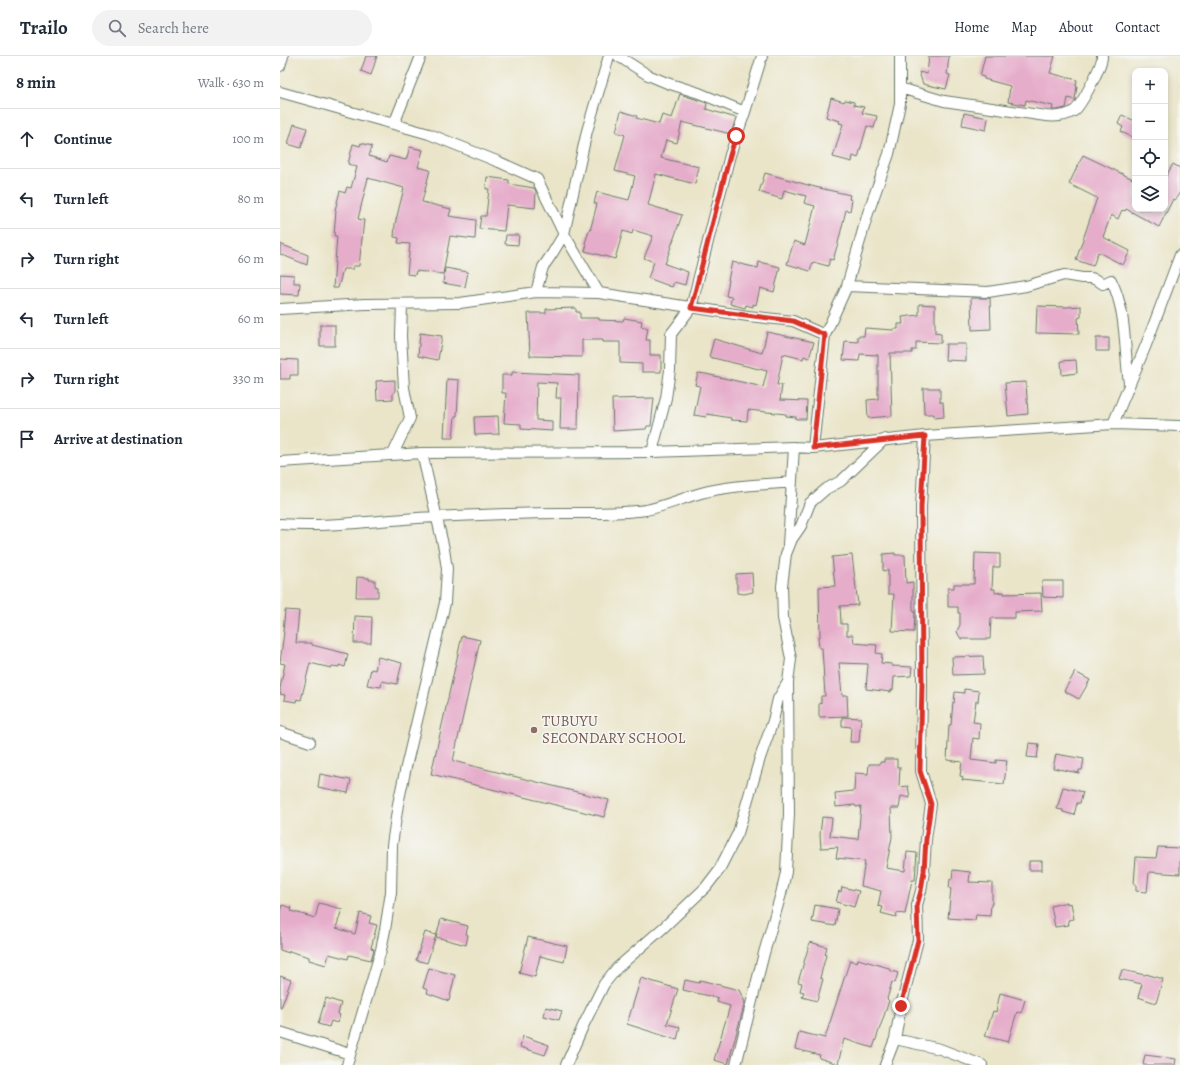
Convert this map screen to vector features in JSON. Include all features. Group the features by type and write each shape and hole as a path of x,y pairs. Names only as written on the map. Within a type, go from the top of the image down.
{"street":[{"path":"280,66 283,56"},
{"path":"394,124 421,56"},
{"path":"536,292 543,267 564,234 587,131 609,56"},
{"path":"618,56 648,75 667,83 699,93 745,112"},
{"path":"652,452 666,398 670,370 671,334 691,308 730,155 762,56"},
{"path":"813,448 825,335 847,286 868,213 889,154 900,104 900,56"},
{"path":"900,88 944,101 1056,117 1074,110 1078,106 1090,87 1102,61 1102,56"},
{"path":"280,92 429,134 537,179 564,234 599,293"},
{"path":"1113,424 1146,345 1180,255"},
{"path":"847,286 988,292 1026,286 1064,275 1091,278 1103,284 1111,280 1118,296 1123,323 1129,383"},
{"path":"280,309 365,304 460,303 536,292 599,293 691,308 793,321 825,335"},
{"path":"393,454 410,418 404,388 400,336 402,304"},
{"path":"280,462 422,453 652,452 794,447 813,448 885,439 1113,424 1180,426"},
{"path":"885,1065 894,1040 918,940 917,905 924,871 926,839 931,804 920,771 922,685 921,507 925,436"},
{"path":"788,548 801,526 810,503 826,488 841,481 885,439"},
{"path":"736,1065 786,872 789,814 788,682 791,659 783,618 782,586 788,548 794,447"},
{"path":"347,1065 381,950 391,892 392,845 398,804 445,603 447,569 422,453"},
{"path":"281,524 337,525 436,517 560,513 616,513 647,509 721,488 792,482"},
{"path":"566,1065 604,984 617,968 663,928 706,887 719,870 738,833 760,758 773,721 778,699 788,682"},
{"path":"280,732 310,742"},
{"path":"280,1032 350,1054"},
{"path":"894,1040 940,1050 982,1065"}],"building":[{"path":"366,56 377,56 371,75 361,71"},
{"path":"929,56 949,56 947,74 950,75 946,89 923,84 919,72 927,74"},
{"path":"985,56 1055,56 1050,73 1077,80 1075,100 1068,98 1066,108 1056,110 1052,110 1053,106 1026,100 1025,105 1008,102 1010,86 984,79 984,77 980,76"},
{"path":"680,94 707,103 706,109 736,118 731,134 682,122 677,143 666,140 661,158 699,167 695,184 656,174 648,205 682,215 665,264 688,272 685,285 674,282 672,287 648,278 654,262 644,258 653,236 633,230 632,234 623,231 615,259 585,251 587,244 585,243 590,231 597,204 594,203 597,192 629,200 635,176 615,171 625,135 616,132 621,111 637,116 636,118 659,124 662,115 672,118"},
{"path":"831,98 844,102 845,100 854,102 854,105 864,107 862,113 877,116 874,128 867,126 858,158 853,156 852,162 833,157 843,124 839,123 840,121 826,117"},
{"path":"964,113 988,118 986,130 962,125"},
{"path":"1122,115 1132,120 1132,137 1121,132 1123,127 1118,124"},
{"path":"294,124 307,128 301,148 288,144"},
{"path":"361,143 372,146 369,156 387,162 389,156 406,160 410,147 423,150 418,167 430,170 422,202 451,209 449,216 476,220 475,239 450,236 443,274 416,271 415,275 407,274 410,244 398,243 399,238 394,237 395,224 404,188 368,178 358,219 364,220 359,266 353,266 353,269 343,269 338,288 333,288 337,236 334,236 335,210 340,191 345,193 347,187 351,188 357,167 348,164 353,144 360,146"},
{"path":"1083,155 1132,179 1132,212 1166,212 1159,227 1126,209 1125,211 1122,210 1118,219 1111,215 1103,237 1130,251 1123,265 1098,252 1093,266 1076,260 1097,198 1069,184"},
{"path":"1173,164 1180,168 1180,192 1175,200 1173,199 1168,209 1168,173"},
{"path":"765,173 850,195 849,199 852,200 850,211 846,210 833,260 830,259 828,266 813,262 810,271 787,264 794,241 805,245 815,206 804,203 806,196 784,190 782,199 759,192"},
{"path":"487,177 509,180 509,184 534,188 536,191 535,208 507,205 504,231 479,229 481,216 486,216 489,189 486,189"},
{"path":"506,235 519,235 518,245 505,244"},
{"path":"280,244 308,255 307,265 280,254"},
{"path":"732,262 758,268 759,262 780,267 774,292 760,288 756,305 753,304 753,307 746,305 745,308 730,304 732,297 726,296"},
{"path":"445,268 468,272 465,287 443,283"},
{"path":"280,274 294,275 294,283 300,283 299,295 280,294"},
{"path":"971,298 990,298 991,329 972,330"},
{"path":"919,304 935,305 935,333 941,334 941,343 916,342 916,350 912,350 912,353 890,353 892,416 868,418 867,400 878,399 878,355 860,354 859,361 843,360 845,341 858,342 858,336 864,336 865,328 898,329 898,324 903,324 902,317 919,315"},
{"path":"1037,306 1081,306 1081,317 1078,318 1079,334 1036,333"},
{"path":"576,308 576,312 580,312 580,318 599,318 599,320 623,321 624,318 642,321 641,326 648,328 646,340 650,340 650,355 661,355 661,372 642,372 642,364 620,363 620,342 582,340 582,357 530,356 528,313 546,313 546,309"},
{"path":"320,325 335,325 335,346 320,346"},
{"path":"767,332 814,342 809,358 804,356 803,359 783,354 777,385 782,385 780,400 807,401 806,419 796,419 796,417 786,416 786,414 748,410 747,421 731,420 731,418 707,414 706,417 694,415 700,386 695,385 698,373 763,387 767,371 709,357 714,339 762,353"},
{"path":"420,333 442,336 438,360 418,356"},
{"path":"1096,338 1109,338 1109,351 1096,351"},
{"path":"946,344 966,344 966,361 945,360"},
{"path":"280,359 298,360 298,375 290,375 290,379 280,379"},
{"path":"1076,360 1077,373 1062,375 1061,361"},
{"path":"512,372 579,375 578,429 560,429 561,398 556,398 557,383 537,382 536,420 552,421 552,431 521,429 521,424 504,423 506,393 502,393 502,375 512,375"},
{"path":"447,379 459,380 457,416 455,416 453,438 444,438"},
{"path":"395,380 395,392 393,393 393,399 377,400 376,381"},
{"path":"1026,382 1028,414 1008,416 1005,383"},
{"path":"923,388 940,388 940,402 943,402 944,417 934,418 934,414 924,414"},
{"path":"654,398 651,426 647,426 646,429 613,431 612,399"},
{"path":"498,416 499,434 475,435 474,417"},
{"path":"895,553 895,555 905,555 906,583 913,582 913,611 915,612 914,632 892,631 894,594 888,594 888,570 883,571 883,554"},
{"path":"975,553 1000,554 1000,567 993,567 992,589 995,589 995,593 1041,593 1042,611 1015,612 1015,618 991,618 990,639 961,639 957,631 960,625 960,613 958,613 958,607 948,607 948,588 954,588 954,584 974,584"},
{"path":"852,555 858,605 840,606 841,624 847,624 847,635 853,635 854,643 877,645 876,653 882,654 881,663 892,664 892,666 912,667 911,676 894,677 893,690 891,690 891,692 866,689 868,664 839,663 842,695 847,695 848,716 819,717 819,703 821,704 821,696 825,696 822,648 819,648 818,637 820,637 819,587 835,586 832,557"},
{"path":"752,573 753,592 744,594 737,593 736,574"},
{"path":"357,577 375,580 375,586 378,587 378,597 356,597"},
{"path":"1042,581 1063,581 1063,598 1043,597"},
{"path":"285,610 299,611 296,643 312,643 312,645 348,654 345,667 339,665 339,667 332,666 331,668 310,663 301,700 297,699 296,702 284,700 285,695 280,694 285,664 280,663"},
{"path":"355,616 372,617 371,643 354,643"},
{"path":"462,636 480,640 453,761 609,800 604,817 431,774"},
{"path":"983,656 984,674 953,675 952,657"},
{"path":"378,657 402,663 397,684 382,681 381,687 367,685 371,669 375,670"},
{"path":"1075,672 1090,680 1079,699 1064,691"},
{"path":"964,689 979,691 973,722 980,723 979,739 973,738 971,760 996,763 996,760 1007,761 1004,784 962,780 963,777 960,776 962,762 947,760 949,725 951,725 955,692 964,693"},
{"path":"842,717 861,718 859,742 850,742 851,727 842,726"},
{"path":"1029,743 1039,744 1037,758 1027,757"},
{"path":"1056,754 1084,759 1082,770 1079,770 1079,773 1053,768"},
{"path":"884,759 897,759 897,767 900,767 899,787 908,786 910,798 901,796 899,808 891,808 892,837 886,868 905,871 907,852 917,853 915,880 912,880 905,914 897,913 896,917 881,913 883,907 878,906 881,891 861,886 865,861 836,858 838,847 821,848 820,835 822,817 832,818 830,836 858,839 861,806 856,807 855,805 836,807 835,793 854,791 855,773 868,774 869,764 880,764 880,762 884,762"},
{"path":"320,774 351,780 348,793 318,787"},
{"path":"1063,787 1083,792 1080,803 1077,803 1074,815 1057,809"},
{"path":"1158,847 1180,848 1180,874 1149,872 1147,892 1136,891 1136,884 1134,884 1136,857 1156,858"},
{"path":"1029,861 1042,861 1042,870 1029,870"},
{"path":"953,870 970,872 969,882 992,883 992,904 990,916 976,915 975,920 948,918 951,889 949,888"},
{"path":"842,887 859,891 854,907 836,902 839,891 841,892"},
{"path":"1067,902 1067,904 1071,903 1074,919 1068,920 1069,925 1055,927 1051,906"},
{"path":"319,903 342,909 336,928 355,934 360,913 371,916 369,923 377,925 371,948 374,949 371,960 349,955 348,959 329,954 326,965 309,960 309,957 280,950 280,912 282,905 292,908 291,911 315,918"},
{"path":"815,905 838,909 835,926 812,922"},
{"path":"441,919 468,926 466,945 436,937"},
{"path":"425,932 436,935 427,963 416,960"},
{"path":"528,937 567,946 564,962 540,956 535,977 519,973"},
{"path":"810,942 827,947 820,978 823,979 817,1001 802,997 804,992 800,991 802,983 798,982"},
{"path":"858,959 889,968 889,970 898,973 895,983 892,982 887,999 889,1001 873,1048 844,1039 838,1064 819,1058 820,1055 795,1049 799,1032 825,1038 850,960 857,963"},
{"path":"429,968 455,975 449,1001 427,993 428,990 423,988"},
{"path":"1122,970 1146,974 1163,979 1156,1003 1138,997 1142,984 1119,979"},
{"path":"280,976 291,980 281,1008 280,1008"},
{"path":"641,978 678,989 667,1024 680,1027 677,1040 627,1024"},
{"path":"685,980 699,983 700,980 739,990 745,1002 728,1064 714,1060 730,1006 717,1002 718,998 683,990"},
{"path":"1000,993 1025,1000 1021,1013 1017,1012 1008,1042 985,1036 993,1011 996,1012"},
{"path":"326,998 341,1003 338,1014 340,1015 337,1023 331,1021 329,1027 318,1024"},
{"path":"546,1007 562,1011 559,1020 544,1016"},
{"path":"523,1036 549,1045 545,1055 520,1047"},
{"path":"1145,1055 1176,1059 1175,1065 1143,1065"}],"place":[{"name":"TUBUYU SECONDARY SCHOOL","path":"534,730"}],"route":[{"path":"736,136 691,308 793,321 825,335 813,448 885,439 925,436 921,507 922,685 920,771 931,804 926,839 924,871 917,905 918,940 901,1006"}]}
